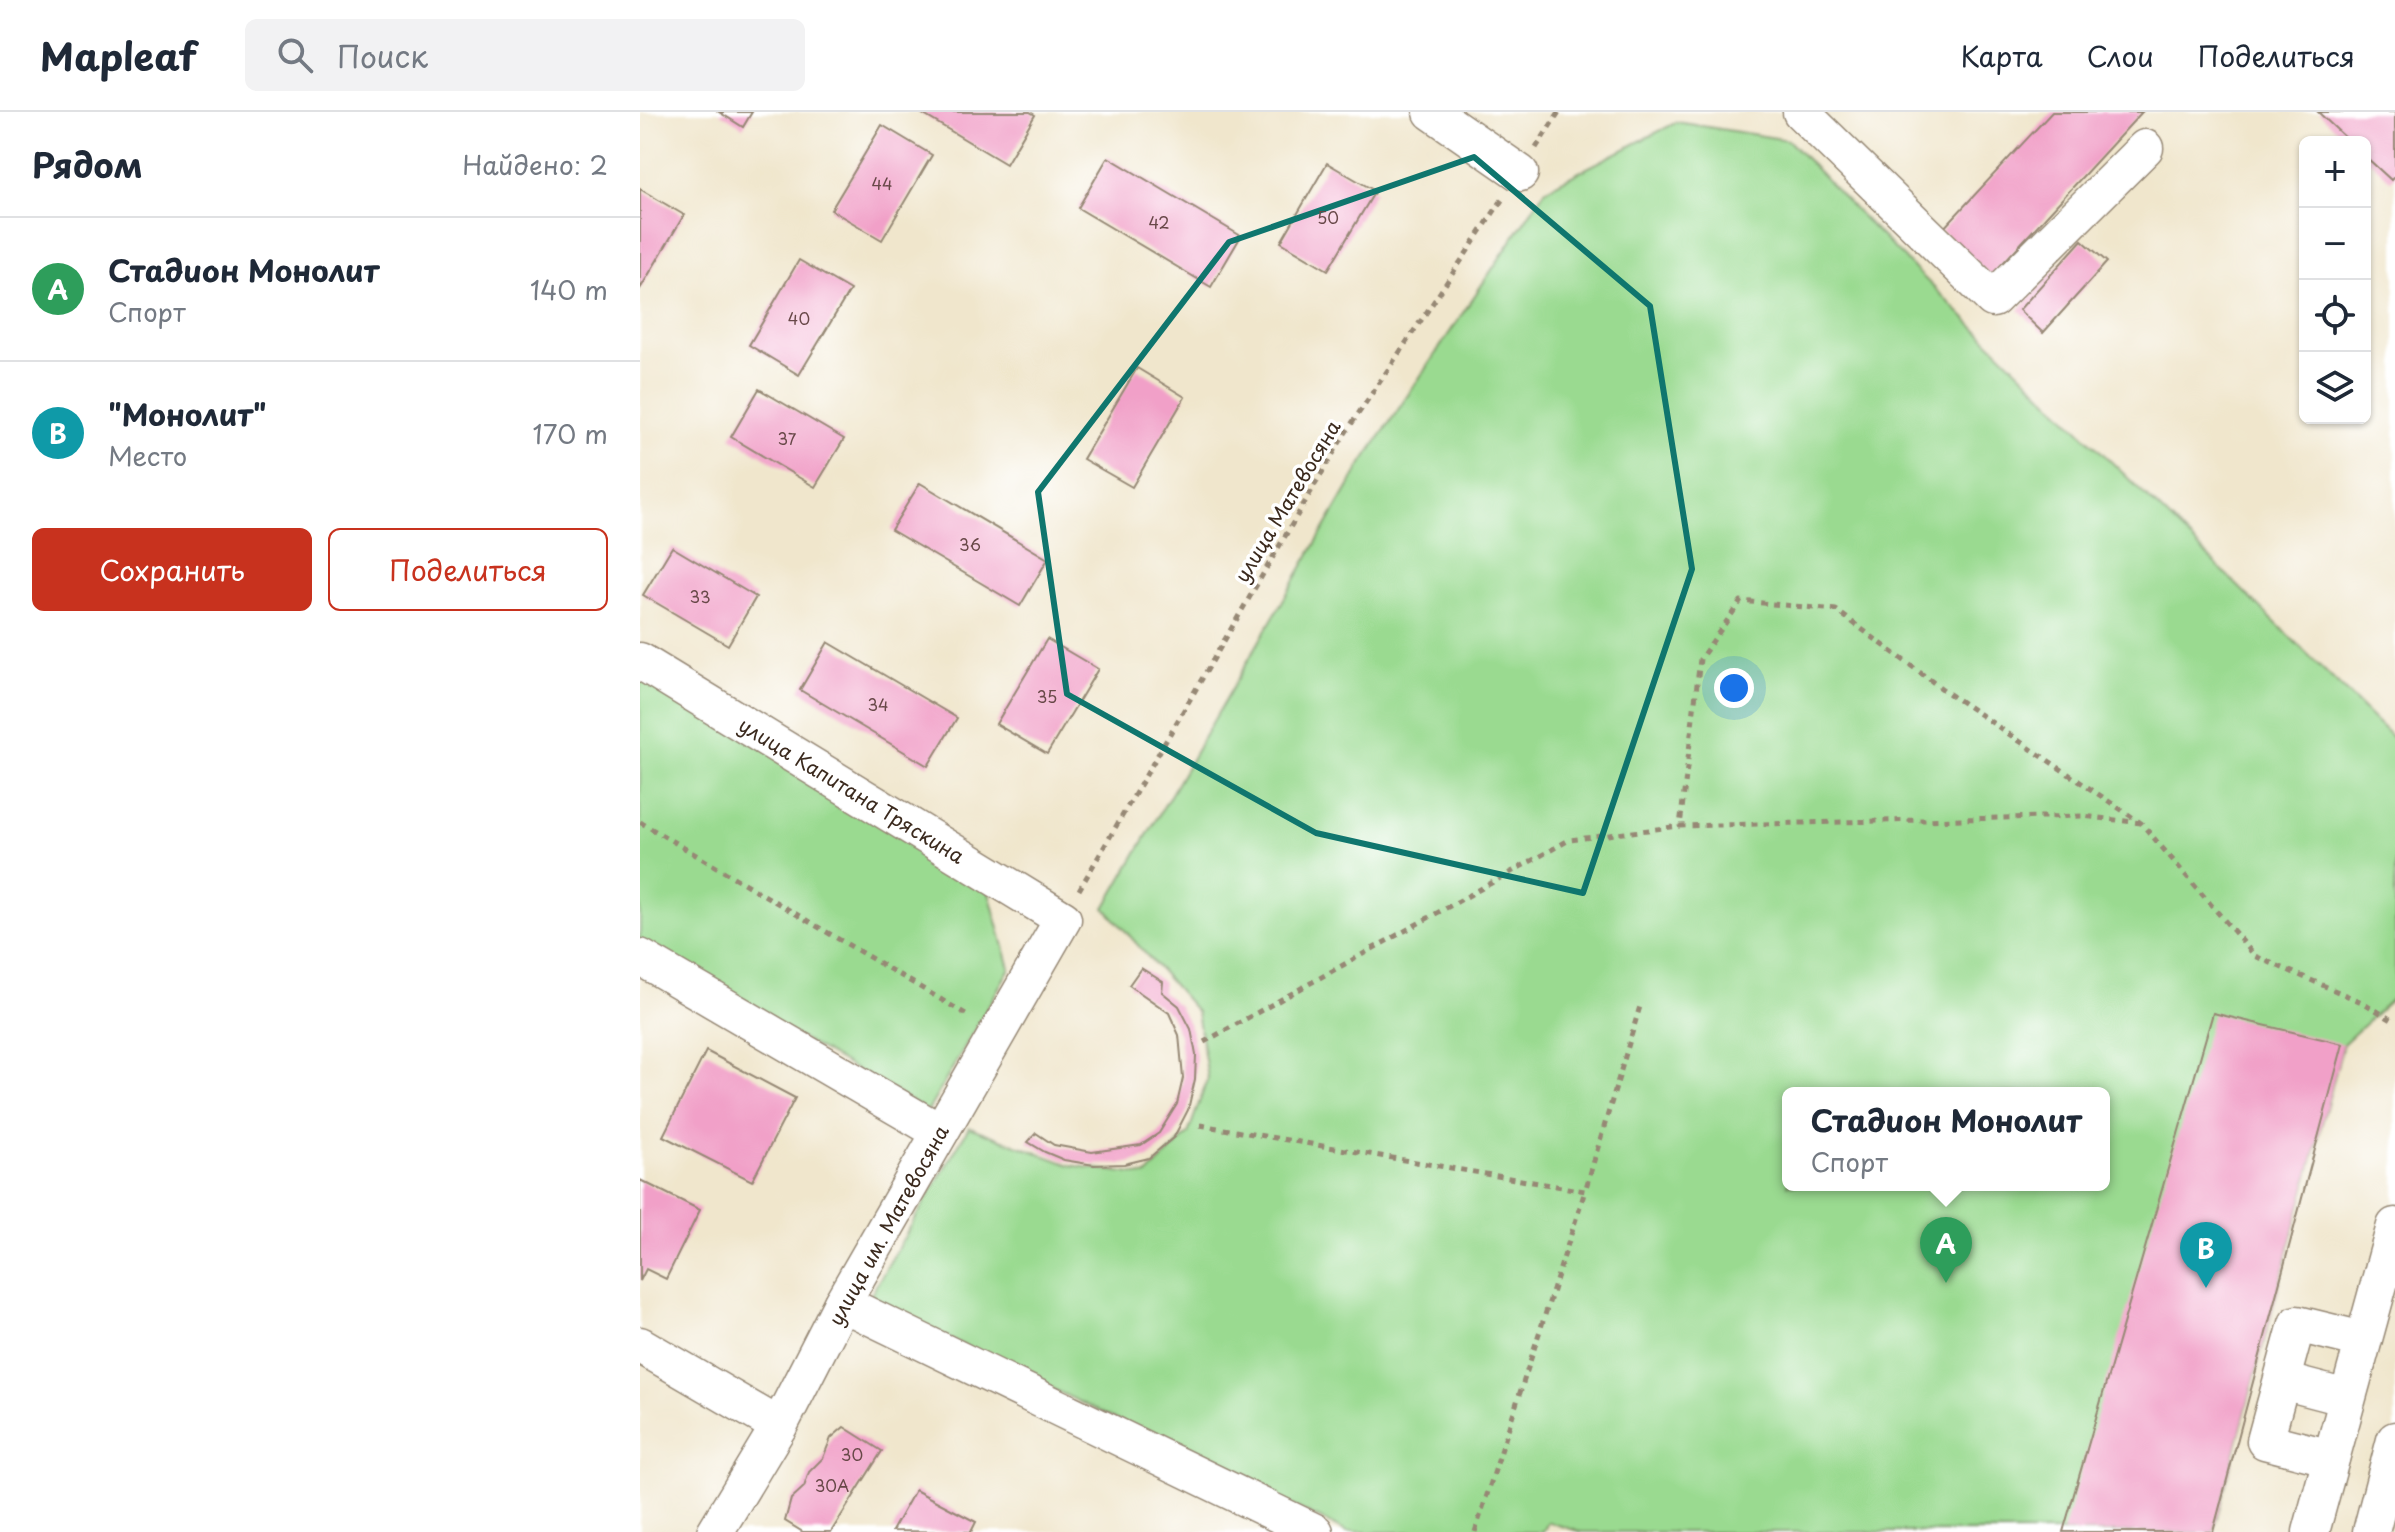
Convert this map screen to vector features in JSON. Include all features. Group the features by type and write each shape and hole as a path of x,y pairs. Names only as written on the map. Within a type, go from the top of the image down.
{"street":[{"path":"1432,112 1520,173"},
{"path":"1801,112 1993,299 2145,148"},
{"name":"улица Капитана Тряскина","path":"640,661 1063,919"},
{"name":"улица им. Матевосяна","path":"715,1532 779,1426 842,1303 1063,919"},
{"path":"640,957 940,1132"},
{"path":"2311,1532 2395,1226"},
{"path":"842,1303 1315,1532"},
{"path":"2331,1458 2265,1441 2297,1324 2363,1340"},
{"path":"640,1345 779,1426"},
{"path":"2282,1381 2347,1398"},
{"path":"2371,1532 2395,1440"}],"path":[{"name":"улица Матевосяна","path":"1063,919 1344,435 1559,112"},
{"path":"1680,826 1700,659 1741,601 1836,610 1945,691 2141,823 2255,956 2364,1003 2395,1022"},
{"path":"1204,1042 1569,840 1680,826 2083,816 2141,823"},
{"path":"640,822 997,1033"},
{"path":"1475,1532 1585,1191 1641,1003"},
{"path":"1200,1125 1585,1191"}],"highlighted area":[{"path":"1474,157 1650,306 1692,569 1583,893 1316,833 1067,694 1038,492 1229,242"}],"green space":[{"path":"1677,122 1788,140 1866,221 2395,740 2395,996 2343,1044 2213,1532 1581,1532 1548,1522 1543,1532 1347,1532 868,1299 969,1127 1070,1165 1146,1176 1188,1134 1208,1078 1197,1012 1105,908 1363,462 1546,189"},
{"path":"640,668 986,882 1010,968 928,1111 640,946"}],"building":[{"path":"719,112 752,112 743,127"},
{"path":"919,112 1030,112 1035,115 1006,164"},
{"path":"2052,112 2142,112 1991,276 1941,231"},
{"path":"2318,112 2395,112 2395,176 2391,180 2371,162 2371,136 2344,136"},
{"path":"882,125 932,155 882,240 831,210"},
{"path":"1108,157 1241,236 1211,287 1078,208"},
{"path":"1327,163 1375,191 1328,270 1281,242"},
{"path":"640,189 684,215 640,289"},
{"path":"2082,240 2107,262 2043,333 2019,310"},
{"path":"799,260 850,290 799,375 749,345"},
{"path":"1137,368 1185,397 1132,487 1083,459"},
{"path":"759,389 844,439 815,487 731,437"},
{"path":"920,483 1048,559 1020,606 891,530"},
{"path":"672,547 756,597 728,645 643,595"},
{"path":"1047,639 1098,669 1047,754 996,724"},
{"path":"828,642 957,718 928,766 800,690"},
{"path":"1141,968 1163,982 1162,992 1179,1006 1191,1029 1196,1055 1195,1079 1188,1110 1174,1137 1149,1158 1124,1164 1094,1165 1064,1160 1045,1152 1028,1142 1036,1133 1054,1145 1092,1152 1141,1145 1159,1133 1177,1104 1183,1078 1179,1035 1169,1013 1129,985"},
{"path":"2213,1013 2343,1044 2213,1532 2063,1532"},
{"path":"706,1051 795,1098 752,1181 663,1136"},
{"path":"640,1180 700,1210 666,1279 646,1269 640,1281"},
{"path":"844,1427 882,1451 831,1532 803,1532 785,1521 791,1499 804,1487 809,1472 823,1458 831,1438"},
{"path":"915,1490 976,1522 971,1532 892,1531"}],"place":[{"name":"Стадион Монолит","path":"1946,1283"},
{"name":"\"Монолит\"","path":"2206,1288"}]}
